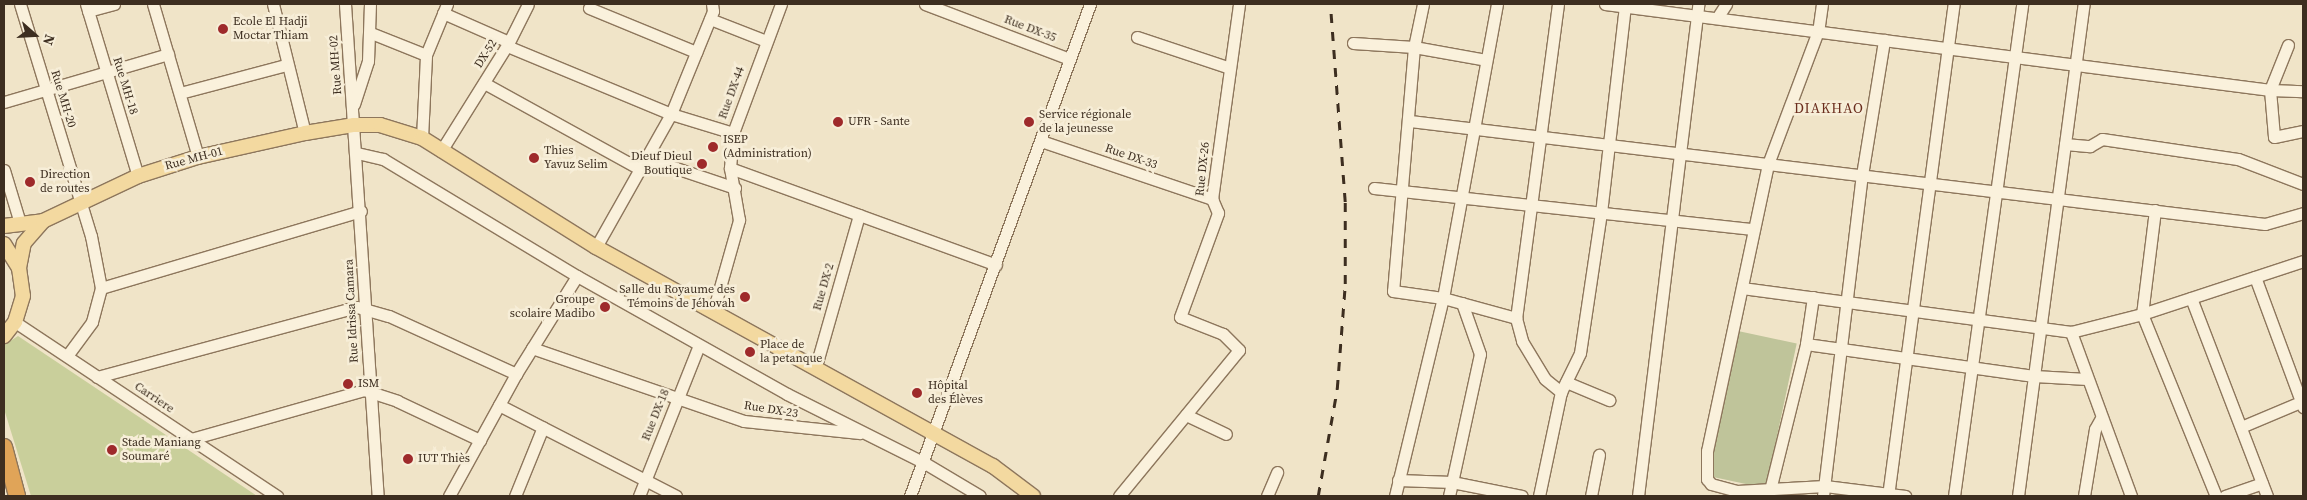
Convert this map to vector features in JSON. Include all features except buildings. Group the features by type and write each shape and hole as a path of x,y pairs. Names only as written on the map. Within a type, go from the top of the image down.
{"highway":[{"path":"4,447 17,496"}],"main road":[{"name":"Rue MH-01","path":"19,268 24,243 43,221 81,201 138,176 198,157 305,133 354,125 380,125 422,138 596,247 713,312 816,366 993,466 1033,496"},
{"name":"Rue MH-01","path":"4,226 43,221"},
{"path":"4,244 19,268 23,296 15,322 4,336"}],"street":[{"name":"Rue MH-20","path":"20,4 81,201 101,288"},
{"path":"88,7 114,4"},
{"path":"153,4 198,157"},
{"path":"273,4 286,65 305,133"},
{"name":"Rue MH-02","path":"345,4 354,125"},
{"path":"352,108 368,61 371,33 370,4"},
{"path":"528,4 508,44 671,114 732,133"},
{"path":"596,247 671,114 714,11 712,4"},
{"name":"Rue DX-44","path":"713,312 739,220 730,168 732,133 781,4"},
{"name":"Rue DX-35","path":"925,4 1070,59"},
{"path":"910,496 996,266 1090,4"},
{"path":"1227,4 1238,6"},
{"path":"1423,4 1414,47 1410,121 1393,291 1443,298 1516,318"},
{"path":"1395,496 1443,298 1497,4"},
{"path":"1558,4 1516,318 1522,341 1541,372 1564,387 1609,400"},
{"path":"1605,4 1697,10 1717,18 2270,90 2303,91"},
{"path":"1717,18 1726,4"},
{"path":"1822,4 1818,31 1768,164 1753,229 1705,470 1711,484 1738,494 1770,490 1808,489 1905,496"},
{"path":"1888,495 1954,4"},
{"path":"1954,496 1994,191 2022,4"},
{"path":"2018,496 2084,4"},
{"path":"1538,496 1564,387 1580,354 1601,212 1624,5"},
{"name":"Rue DX-26","path":"1186,415 1239,350 1223,334 1180,317 1218,213 1212,198 1238,6"},
{"name":"Rue MH-18","path":"88,7 138,176"},
{"path":"422,138 426,55 445,8"},
{"name":"DX-52","path":"441,151 508,44 445,8"},
{"path":"589,8 696,52"},
{"path":"1638,496 1697,10"},
{"path":"710,19 766,41"},
{"path":"371,33 426,55"},
{"path":"1136,37 1230,68"},
{"path":"1824,491 1862,175 1884,40"},
{"path":"1353,43 1414,47 1486,60"},
{"path":"2288,45 2270,90 2274,137 2303,131"},
{"path":"4,102 168,54"},
{"path":"180,93 286,65"},
{"path":"484,83 640,170"},
{"path":"1410,121 2265,224 2303,213"},
{"name":"Rue Idrissa Camara","path":"354,125 378,496"},
{"path":"2065,144 2090,146 2102,139 2238,158 2303,184"},
{"name":"Rue DX-33","path":"1041,141 1212,198"},
{"path":"357,153 383,159 577,276 699,345 863,433 923,462 980,496"},
{"path":"646,158 734,188"},
{"path":"730,168 996,266"},
{"path":"4,170 20,223"},
{"path":"1374,188 1753,229"},
{"path":"2155,210 2142,314 2216,496"},
{"path":"67,356 92,322 101,288 361,211"},
{"name":"Rue DX-2","path":"816,366 859,215"},
{"path":"1742,288 2071,332 2142,314 2303,261"},
{"path":"449,496 516,374 577,276"},
{"path":"2241,427 2303,403 2255,277"},
{"path":"1770,490 1806,344 1813,297"},
{"path":"2192,298 2267,496"},
{"path":"1449,496 1480,354 1462,303"},
{"path":"97,377 357,307 389,316 516,374"},
{"name":"Carriere","path":"15,322 277,496"},
{"path":"2071,332 2131,496"},
{"path":"1806,344 2034,376 2087,379"},
{"name":"Rue DX-18","path":"639,496 699,345"},
{"name":"Rue DX-23","path":"532,348 744,421 863,433"},
{"path":"191,439 364,390 397,401 480,440"},
{"path":"499,405 646,479 665,493 676,496"},
{"path":"1120,496 1186,415 1226,434"},
{"path":"2084,496 2095,430 2101,418"},
{"path":"515,496 543,427"},
{"path":"1591,496 1599,455"},
{"path":"1267,496 1276,472"},
{"path":"1398,480 1452,482 1522,496"},
{"path":"2225,496 2262,483"},
{"path":"1790,496 1808,489"}],"green space":[{"path":"1738,331 1797,343 1766,488 1707,476"},
{"path":"18,336 257,496 31,496 4,409 4,345"}],"railway":[{"path":"1318,496 1337,389 1345,284 1345,202 1330,4"}],"place":[{"name":"Ecole El Hadji Moctar Thiam","path":"223,29"},
{"name":"UFR - Sante","path":"838,122"},
{"name":"Service régionale de la jeunesse","path":"1029,122"},
{"name":"ISEP (Administration)","path":"713,147"},
{"name":"Thies Yavuz Selim","path":"534,158"},
{"name":"Dieuf Dieul Boutique","path":"702,164"},
{"name":"Direction de routes","path":"30,182"},
{"name":"Salle du Royaume des Témoins de Jéhovah","path":"745,297"},
{"name":"Groupe scolaire Madibo","path":"605,307"},
{"name":"Place de la petanque","path":"750,352"},
{"name":"ISM","path":"348,384"},
{"name":"Hôpital des Élèves","path":"917,393"},
{"name":"Stade Maniang Soumaré","path":"112,450"},
{"name":"IUT Thiès","path":"408,459"}],"district":[{"name":"DIAKHAO","path":"1829,108"}]}
